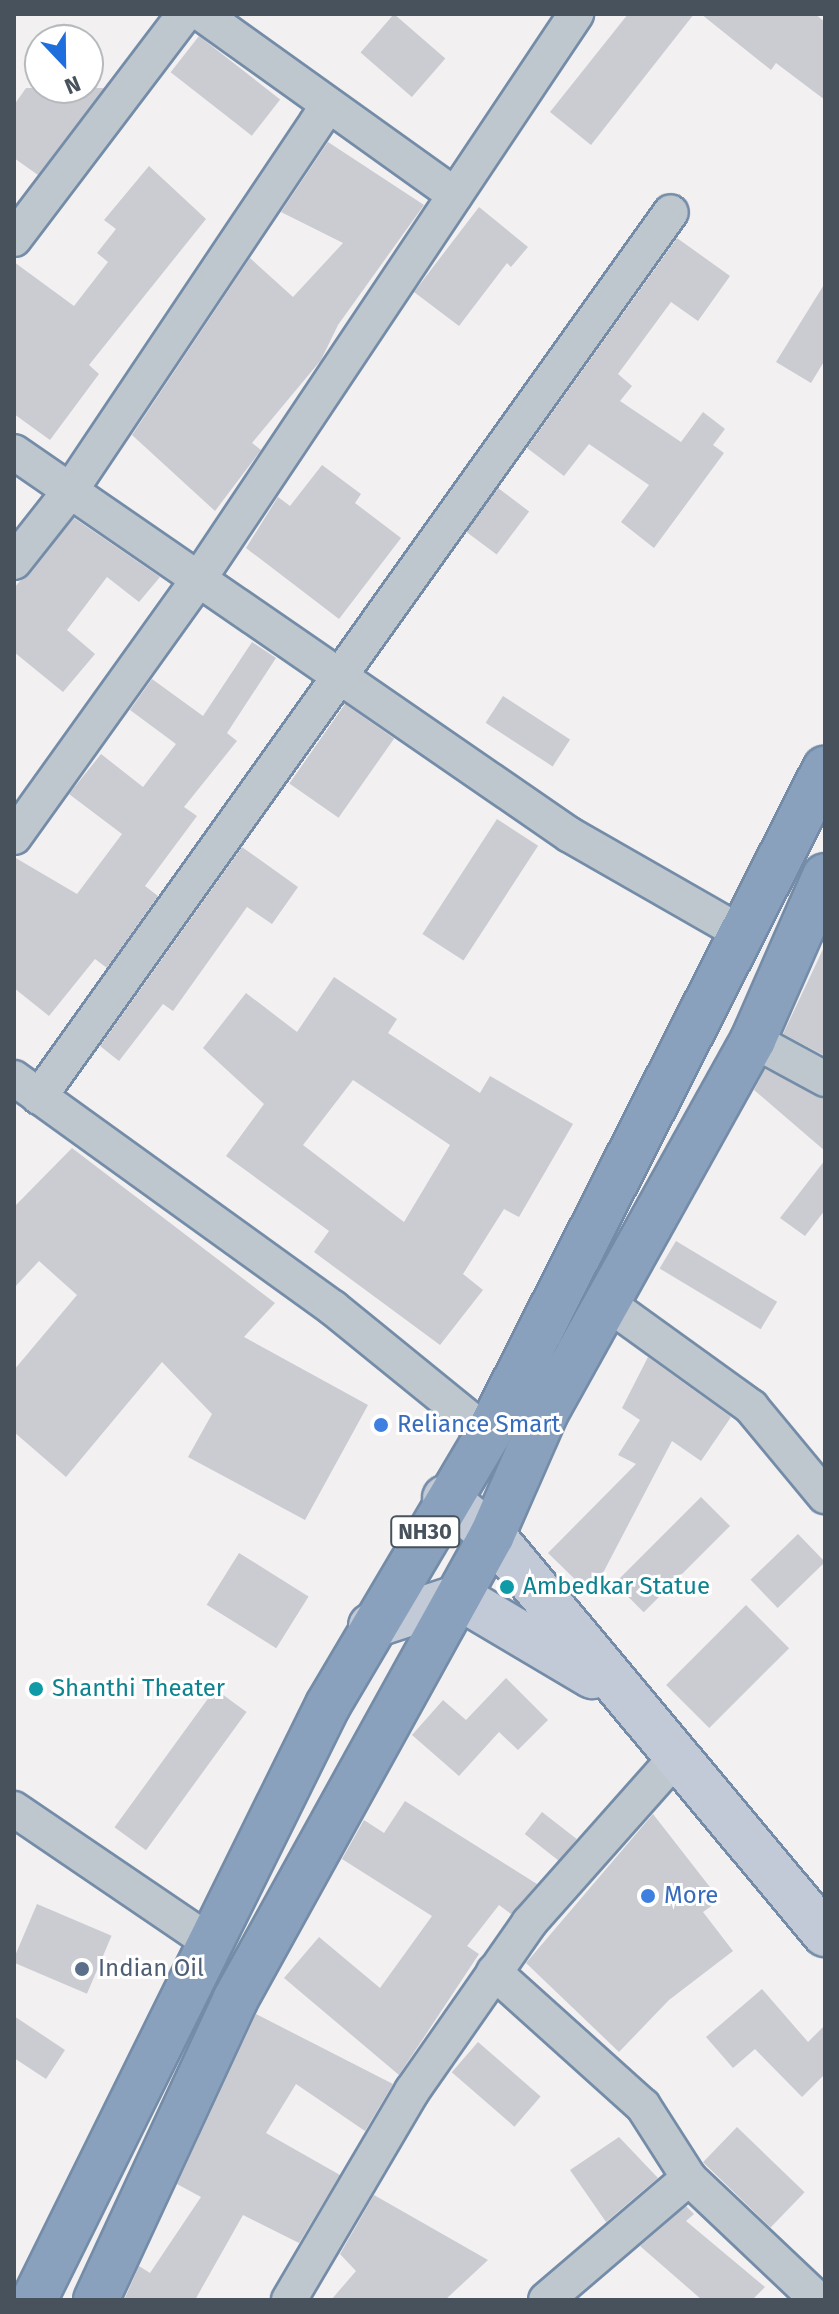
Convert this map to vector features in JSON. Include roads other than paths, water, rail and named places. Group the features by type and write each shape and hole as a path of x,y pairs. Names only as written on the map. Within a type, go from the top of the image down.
{"highway":[{"name":"NH30","path":"34,2300 371,1626 445,1498 488,1434 825,769"},
{"name":"NH30","path":"96,2300 235,2000 459,1597 492,1535 546,1412 753,1040 825,876"}],"street":[{"path":"14,239 185,14"},
{"path":"202,14 455,195"},
{"path":"14,837 198,580 455,195 570,16"},
{"path":"14,562 70,491 328,106"},
{"path":"488,1434 333,1308 26,1087 342,680 671,212"},
{"path":"14,452 570,835 743,934"},
{"path":"753,1040 825,1079"},
{"path":"607,1303 751,1407 825,1496"},
{"path":"445,1498 492,1535 673,1761 825,1934"},
{"path":"371,1626 459,1597 615,1690"},
{"path":"289,2300 412,2091 494,1972 529,1923 673,1761"},
{"path":"14,1809 211,1943"},
{"path":"494,1972 643,2106 689,2178 795,2293"},
{"path":"546,2300 689,2178"}],"place":[{"name":"Reliance Smart","path":"381,1425"},
{"name":"Ambedkar Statue","path":"507,1587"},
{"name":"Shanthi Theater","path":"36,1689"},
{"name":"More","path":"648,1896"},
{"name":"Indian Oil","path":"82,1969"}]}
